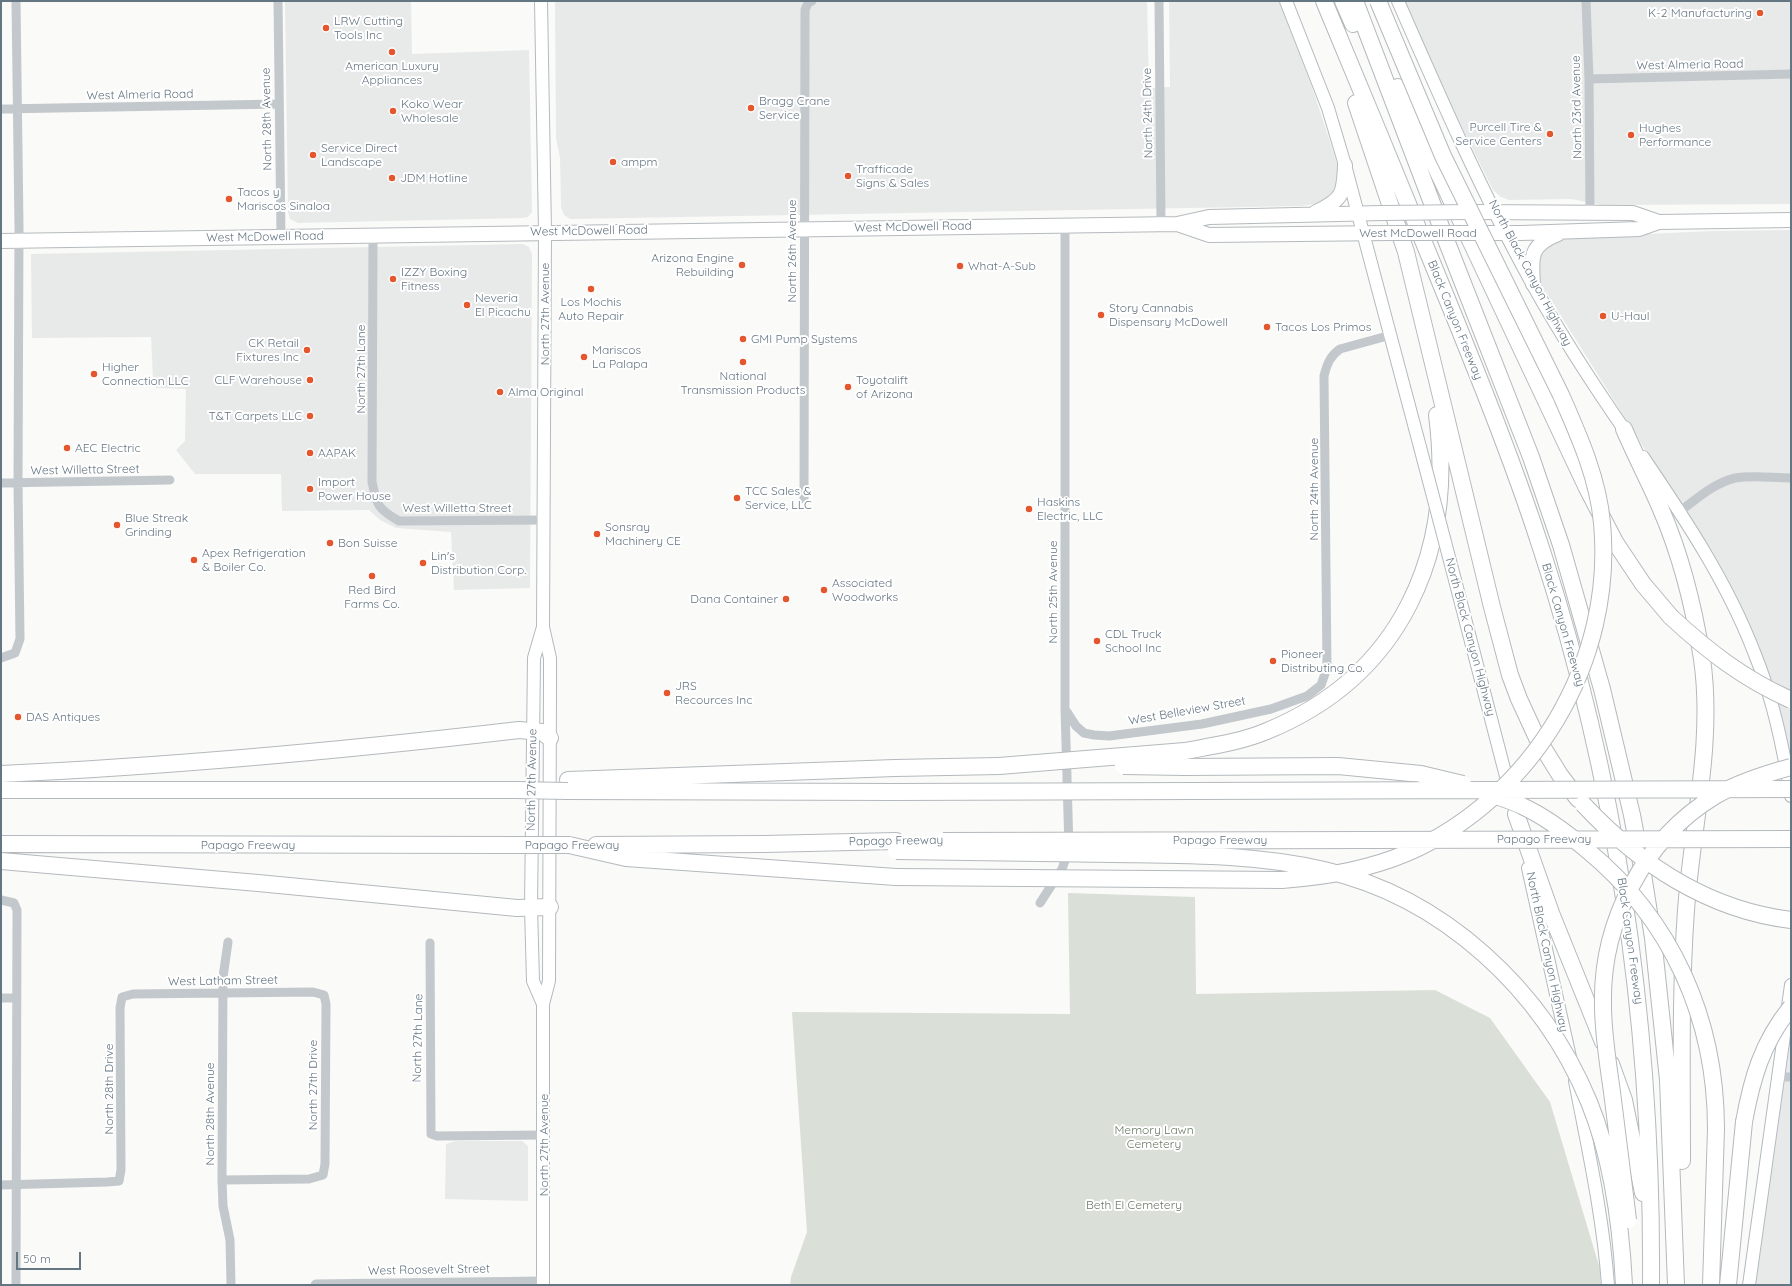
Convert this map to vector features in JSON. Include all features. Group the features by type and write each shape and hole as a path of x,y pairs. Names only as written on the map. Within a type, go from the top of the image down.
{"highway":[{"path":"1323,1 1406,252 1429,352 1510,675 1537,738 1560,775 1583,804 1614,835 1674,880 1699,893 1736,907 1762,915 1791,920"},
{"name":"Black Canyon Freeway","path":"1323,1 1430,257 1495,419 1542,552 1570,646 1602,773 1618,857 1631,940 1645,1078 1649,1152 1651,1285"},
{"path":"1343,1 1507,410 1516,415"},
{"path":"1356,1 1586,486 1623,554 1643,584 1671,617 1707,650 1739,673 1791,700"},
{"name":"Black Canyon Freeway","path":"1356,1 1448,245 1516,415 1558,538 1602,689 1620,762 1642,868 1653,938 1666,1052 1676,1279"},
{"path":"569,845 626,858 896,877 1282,880 1322,877 1366,867 1406,853 1441,836 1476,812 1530,760 1562,711 1582,671 1589,650 1598,609 1603,541 1598,497 1585,453 1561,394 1443,156 1378,1"},
{"path":"1185,759 1226,743 1265,732 1291,721 1322,703 1350,681 1373,658 1394,631 1415,594 1430,553 1438,510 1441,466 1429,352"},
{"path":"1624,429 1660,507 1682,567 1696,625 1702,660 1704,687 1703,744 1684,945 1682,1194 1676,1279"},
{"path":"1,774 152,766 287,755 533,730 542,732 550,738"},
{"path":"568,786 895,768 999,766 1185,759 1338,766 1421,774 1469,785 1521,806 1542,817 1569,835 1609,868 1641,903 1680,967 1699,1013 1706,1039 1713,1079 1716,1129 1711,1285"},
{"path":"1633,1285 1630,1240 1605,1046 1603,1004 1605,969 1618,915 1641,870 1663,841 1689,814 1715,796 1737,785 1763,774 1791,767"},
{"path":"1,790 369,789 515,786 895,792 1791,789"},
{"path":"1516,814 1552,913 1564,940 1624,1100 1651,1232"},
{"name":"Papago Freeway","path":"1,844 764,844 896,846 1791,839"},
{"path":"896,846 1220,856 1276,861 1347,876 1401,898 1434,916 1479,950 1511,980 1538,1012 1560,1045 1579,1079 1597,1124 1608,1168 1620,1233 1624,1285"},
{"path":"1,861 531,908 550,907"},
{"path":"1728,1285 1744,1122 1751,1085 1759,1060 1772,1032 1791,1007"}],"main road":[{"name":"North 27th Avenue","path":"541,1 545,232 543,627 550,658 549,982 543,1004 543,1284"},
{"name":"North Black Canyon Highway","path":"1286,1 1328,108 1345,165 1456,580 1516,814 1539,914 1594,1178 1606,1259 1608,1285"},
{"name":"North Black Canyon Highway","path":"1398,1 1474,170 1533,284 1582,368 1680,511 1725,588 1755,652 1783,746 1791,797"},
{"path":"1312,214 1332,204 1340,197 1344,188 1345,165"},
{"name":"West McDowell Road","path":"1,241 805,228 1177,224 1209,216 1496,211 1633,213 1660,222"},
{"name":"West McDowell Road","path":"1177,224 1209,235 1507,233 1639,229 1660,222 1791,220"},
{"path":"1533,284 1532,261 1535,250 1546,238 1565,231"},
{"name":"North 27th Avenue","path":"543,627 534,658 531,908 533,981 543,1004"},
{"path":"1749,1285 1785,1077 1791,985"}],"street":[{"path":"1,658 15,653 20,639 18,483 19,241 16,1"},
{"name":"North 28th Avenue","path":"278,1 281,236"},
{"name":"North 24th Drive","path":"1159,1 1161,224"},
{"name":"North 23rd Avenue","path":"1586,1 1589,79 1590,212"},
{"name":"North 26th Avenue","path":"804,499 805,10 810,2"},
{"name":"West Almeria Road","path":"1589,79 1791,74"},
{"name":"West Almeria Road","path":"1,109 279,104"},
{"name":"North 25th Avenue","path":"1040,903 1062,869 1069,849 1065,708 1065,225"},
{"name":"North 27th Lane","path":"373,235 372,482 376,503"},
{"name":"North 24th Avenue","path":"1321,685 1327,668 1325,372 1329,361 1340,349 1391,336"},
{"path":"1680,511 1704,493 1728,480 1749,477 1791,478"},
{"name":"West Willetta Street","path":"1,483 170,480"},
{"name":"West Willetta Street","path":"376,503 387,514 399,521 544,520"},
{"name":"West Belleview Street","path":"1065,708 1076,726 1084,733 1109,736 1202,724 1271,709 1307,696 1321,685"},
{"path":"1,900 14,903 17,910 16,1285"},
{"name":"North 28th Avenue","path":"228,942 223,967 222,1180 223,1206 230,1240 231,1285"},
{"name":"North 27th Lane","path":"430,943 431,1134 544,1135"},
{"name":"West Latham Street","path":"122,997 133,994 313,992 324,995"},
{"name":"North 27th Drive","path":"222,1180 309,1179 323,1175 325,1164 326,1004 324,995"},
{"name":"North 28th Drive","path":"16,1184 107,1182 119,1180 121,1170 120,1008 122,997"},
{"path":"1,998 17,998"},
{"path":"1,1185 16,1184"},
{"name":"West Roosevelt Street","path":"316,1285 543,1284"}],"shaded area":[{"path":"285,1 411,1 412,54 529,50 532,212 528,217 298,223 290,219 288,212"},
{"path":"555,1 1147,1 1149,88 1170,87 1169,1 1279,1 1311,84 1340,175 1334,192 1322,203 1301,206 570,219 564,215 561,207 560,158 556,138"},
{"path":"1404,1 1791,1 1791,204 1602,205 1571,199 1509,200 1501,197 1493,190 1427,56"},
{"path":"1791,230 1791,762 1783,723 1769,676 1752,631 1729,584 1541,284 1538,276 1540,253 1545,246 1561,238 1712,231"},
{"path":"523,244 529,247 532,254 530,588 454,590 451,532 396,528 380,520 369,510 282,511 281,474 195,474 176,450 185,441 186,389 156,388 153,380 151,337 32,338 31,254"},
{"path":"1791,1016 1791,1285 1754,1285"},
{"path":"456,1141 522,1141 528,1146 528,1201 445,1199 446,1144"}],"green space":[{"name":"Memory Lawn Cemetery","path":"1068,893 1195,897 1196,994 1435,990 1490,1018 1550,1102 1600,1269 1601,1285 790,1285 791,1277 807,1232 792,1012 1070,1014"}],"place":[{"name":"K-2 Manufacturing","path":"1760,13"},
{"name":"LRW Cutting Tools Inc","path":"326,28"},
{"name":"American Luxury Appliances","path":"392,52"},
{"name":"Bragg Crane Service","path":"751,108"},
{"name":"Koko Wear Wholesale","path":"393,111"},
{"name":"Purcell Tire & Service Centers","path":"1550,134"},
{"name":"Hughes Performance","path":"1631,135"},
{"name":"Service Direct Landscape","path":"313,155"},
{"name":"ampm","path":"613,162"},
{"name":"Trafficade Signs & Sales","path":"848,176"},
{"name":"JDM Hotline","path":"392,178"},
{"name":"Tacos y Mariscos Sinaloa","path":"229,199"},
{"name":"Arizona Engine Rebuilding","path":"742,265"},
{"name":"What-A-Sub","path":"960,266"},
{"name":"IZZY Boxing Fitness","path":"393,279"},
{"name":"Los Mochis Auto Repair","path":"591,289"},
{"name":"Neveria El Picachu","path":"467,305"},
{"name":"Story Cannabis Dispensary McDowell","path":"1101,315"},
{"name":"U-Haul","path":"1603,316"},
{"name":"Tacos Los Primos","path":"1267,327"},
{"name":"GMI Pump Systems","path":"743,339"},
{"name":"CK Retail Fixtures Inc","path":"307,350"},
{"name":"Mariscos La Palapa","path":"584,357"},
{"name":"National Transmission Products","path":"743,362"},
{"name":"Higher Connection LLC","path":"94,374"},
{"name":"CLF Warehouse","path":"310,380"},
{"name":"Toyotalift of Arizona","path":"848,387"},
{"name":"Alma Original","path":"500,392"},
{"name":"T&T Carpets LLC","path":"310,416"},
{"name":"AEC Electric","path":"67,448"},
{"name":"AAPAK","path":"310,453"},
{"name":"Import Power House","path":"310,489"},
{"name":"TCC Sales & Service, LLC","path":"737,498"},
{"name":"Haskins Electric, LLC","path":"1029,509"},
{"name":"Blue Streak Grinding","path":"117,525"},
{"name":"Sonsray Machinery CE","path":"597,534"},
{"name":"Bon Suisse","path":"330,543"},
{"name":"Apex Refrigeration & Boiler Co.","path":"194,560"},
{"name":"Lin's Distribution Corp.","path":"423,563"},
{"name":"Red Bird Farms Co.","path":"372,576"},
{"name":"Associated Woodworks","path":"824,590"},
{"name":"Dana Container","path":"786,599"},
{"name":"CDL Truck School Inc","path":"1097,641"},
{"name":"Pioneer Distributing Co.","path":"1273,661"},
{"name":"JRS Recources Inc","path":"667,693"},
{"name":"DAS Antiques","path":"18,717"}],"park label":[{"name":"Beth El Cemetery","path":"1134,1205"}]}
